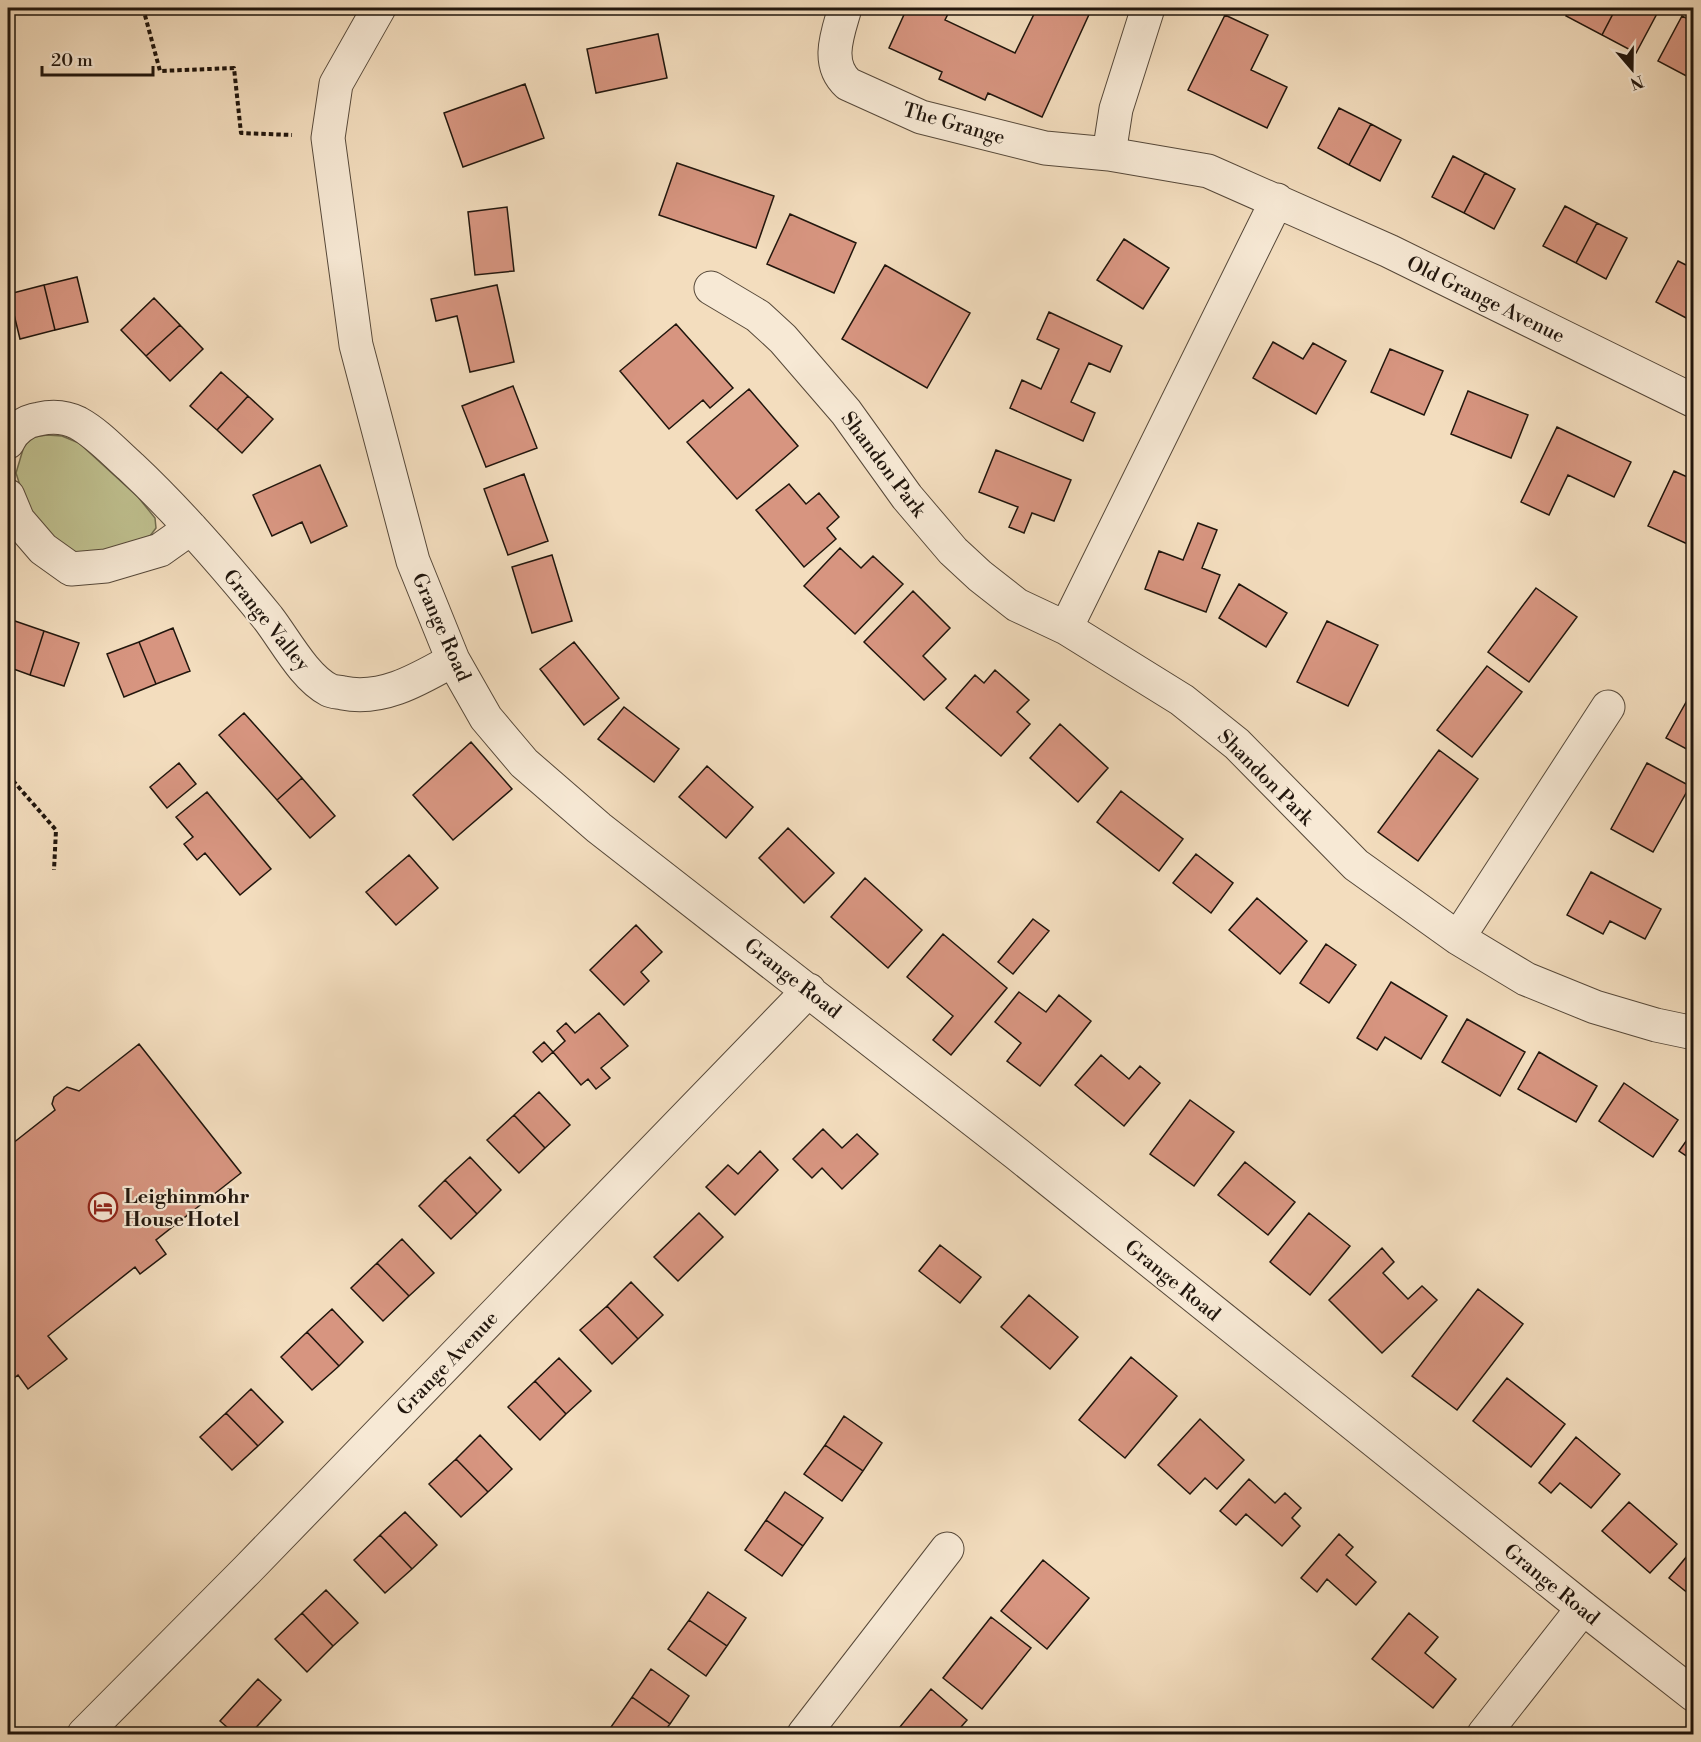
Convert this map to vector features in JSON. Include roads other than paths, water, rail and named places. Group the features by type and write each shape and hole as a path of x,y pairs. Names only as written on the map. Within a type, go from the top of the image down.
{"street":[{"name":"Grange Road","path":"379,8 336,84 328,138 356,345 412,561 453,660 486,718 524,763 599,828 809,990 1694,1695"},
{"name":"The Grange","path":"845,8 835,47 836,66 840,77 848,84 921,117 1045,148 1109,154 1208,171 1276,200"},
{"path":"1109,154 1116,109 1148,8"},
{"path":"1066,628 1276,200"},
{"name":"Old Grange Avenue","path":"1276,200 1389,251 1694,401"},
{"name":"Shandon Park","path":"711,288 759,316 783,339 846,412 907,497 953,551 980,576 1017,605 1066,628 1182,700 1237,744 1356,865 1458,938 1536,983 1595,1006 1656,1025 1694,1033"},
{"name":"Grange Valley","path":"8,442 12,433 31,420 52,416 77,422 102,441 166,500 268,619 305,670 330,690 355,696 385,693 419,679 453,660"},
{"path":"8,496 18,520 43,549 70,569 106,566 160,550 191,528"},
{"path":"1458,938 1608,707"},
{"name":"Grange Avenue","path":"84,1734 264,1553 809,990"},
{"path":"804,1734 947,1549"},
{"path":"1484,1734 1582,1608"}],"place":[{"name":"Leighinmohr House Hotel","path":"103,1207"}]}
